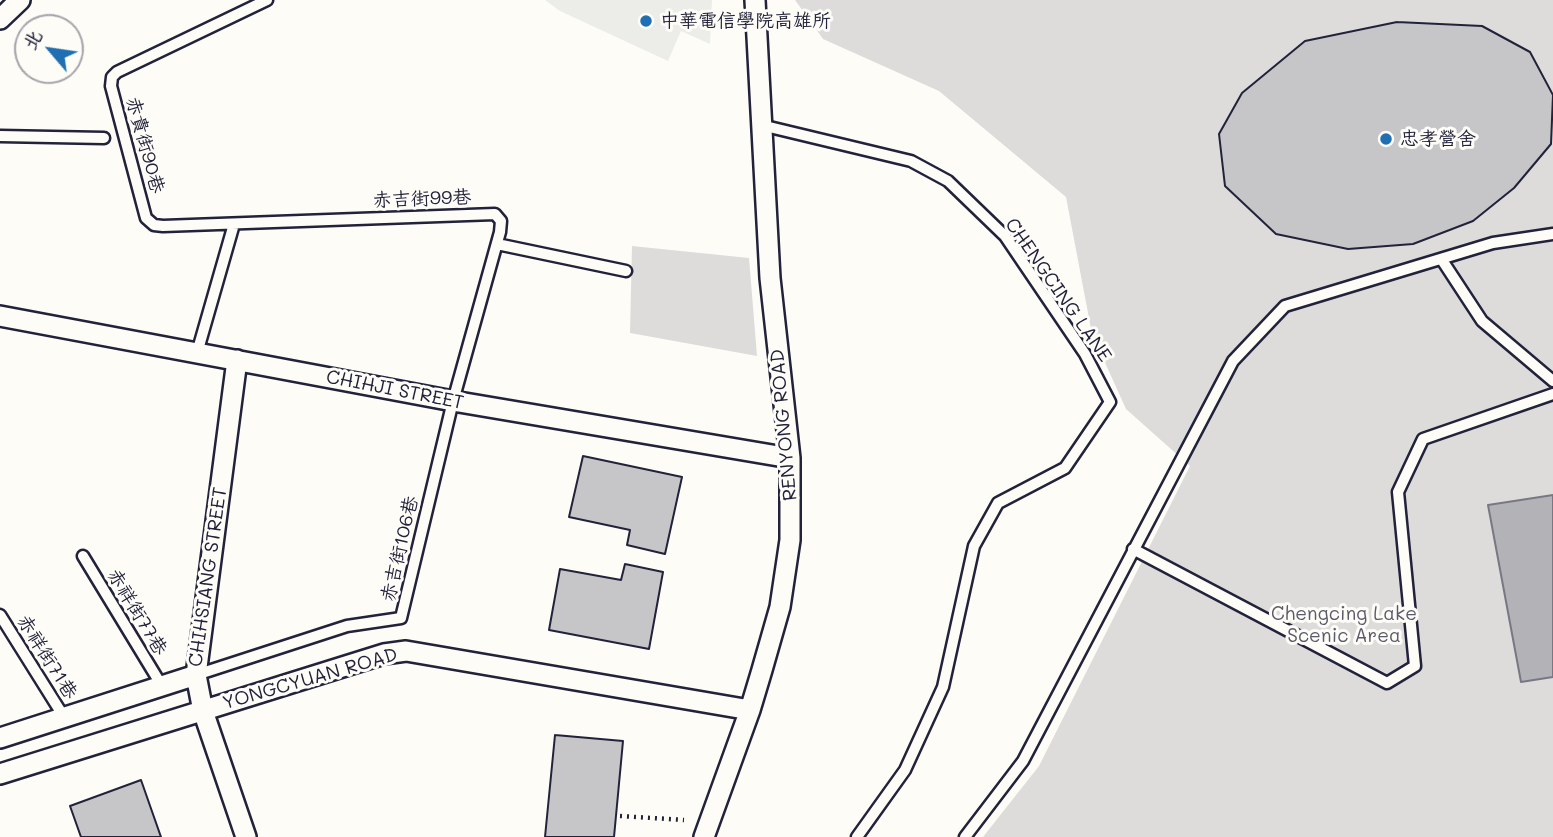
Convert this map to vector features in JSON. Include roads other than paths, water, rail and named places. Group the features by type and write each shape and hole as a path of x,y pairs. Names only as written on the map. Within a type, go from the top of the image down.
{"street":[{"path":"0,19 20,0"},
{"name":"RENYONG ROAD","path":"704,837 750,710 780,607 790,540 790,458 770,278 755,0"},
{"name":"CHIHJI STREET","path":"0,316 453,401 790,458"},
{"name":"CHIHSIANG STREET","path":"0,738 196,675 237,360"},
{"name":"YONGCYUAN ROAD","path":"0,774 384,654 406,651 750,710"},
{"path":"196,675 203,711 246,837"}],"lane":[{"name":"赤貴街90巷","path":"154,225 146,218 111,86 112,77 117,72 267,0"},
{"name":"CHENGCING LANE","path":"761,125 911,161 948,181 1005,236 1085,354 1110,402 1065,468 998,503 974,546 943,687 905,770 857,837"},
{"path":"0,136 104,138"},
{"name":"赤吉街99巷","path":"154,225 495,214 501,221 497,244 453,401"},
{"path":"197,353 234,224"},
{"path":"965,837 1023,761 1233,361 1285,306 1493,243 1553,234"},
{"path":"497,244 626,271"},
{"path":"1441,260 1482,321 1553,381"},
{"path":"1133,549 1387,683 1415,666 1398,492 1423,439 1553,394"},
{"name":"赤吉街106巷","path":"196,675 347,626 401,618 453,401"},
{"name":"赤祥街77巷","path":"83,556 162,686"},
{"name":"赤祥街71巷","path":"0,615 64,717"}],"place":[{"name":"中華電信學院高雄所","path":"646,21"},
{"name":"忠孝營舍","path":"1386,139"}],"park label":[{"name":"Chengcing Lake Scenic Area","path":"1344,625"}]}
